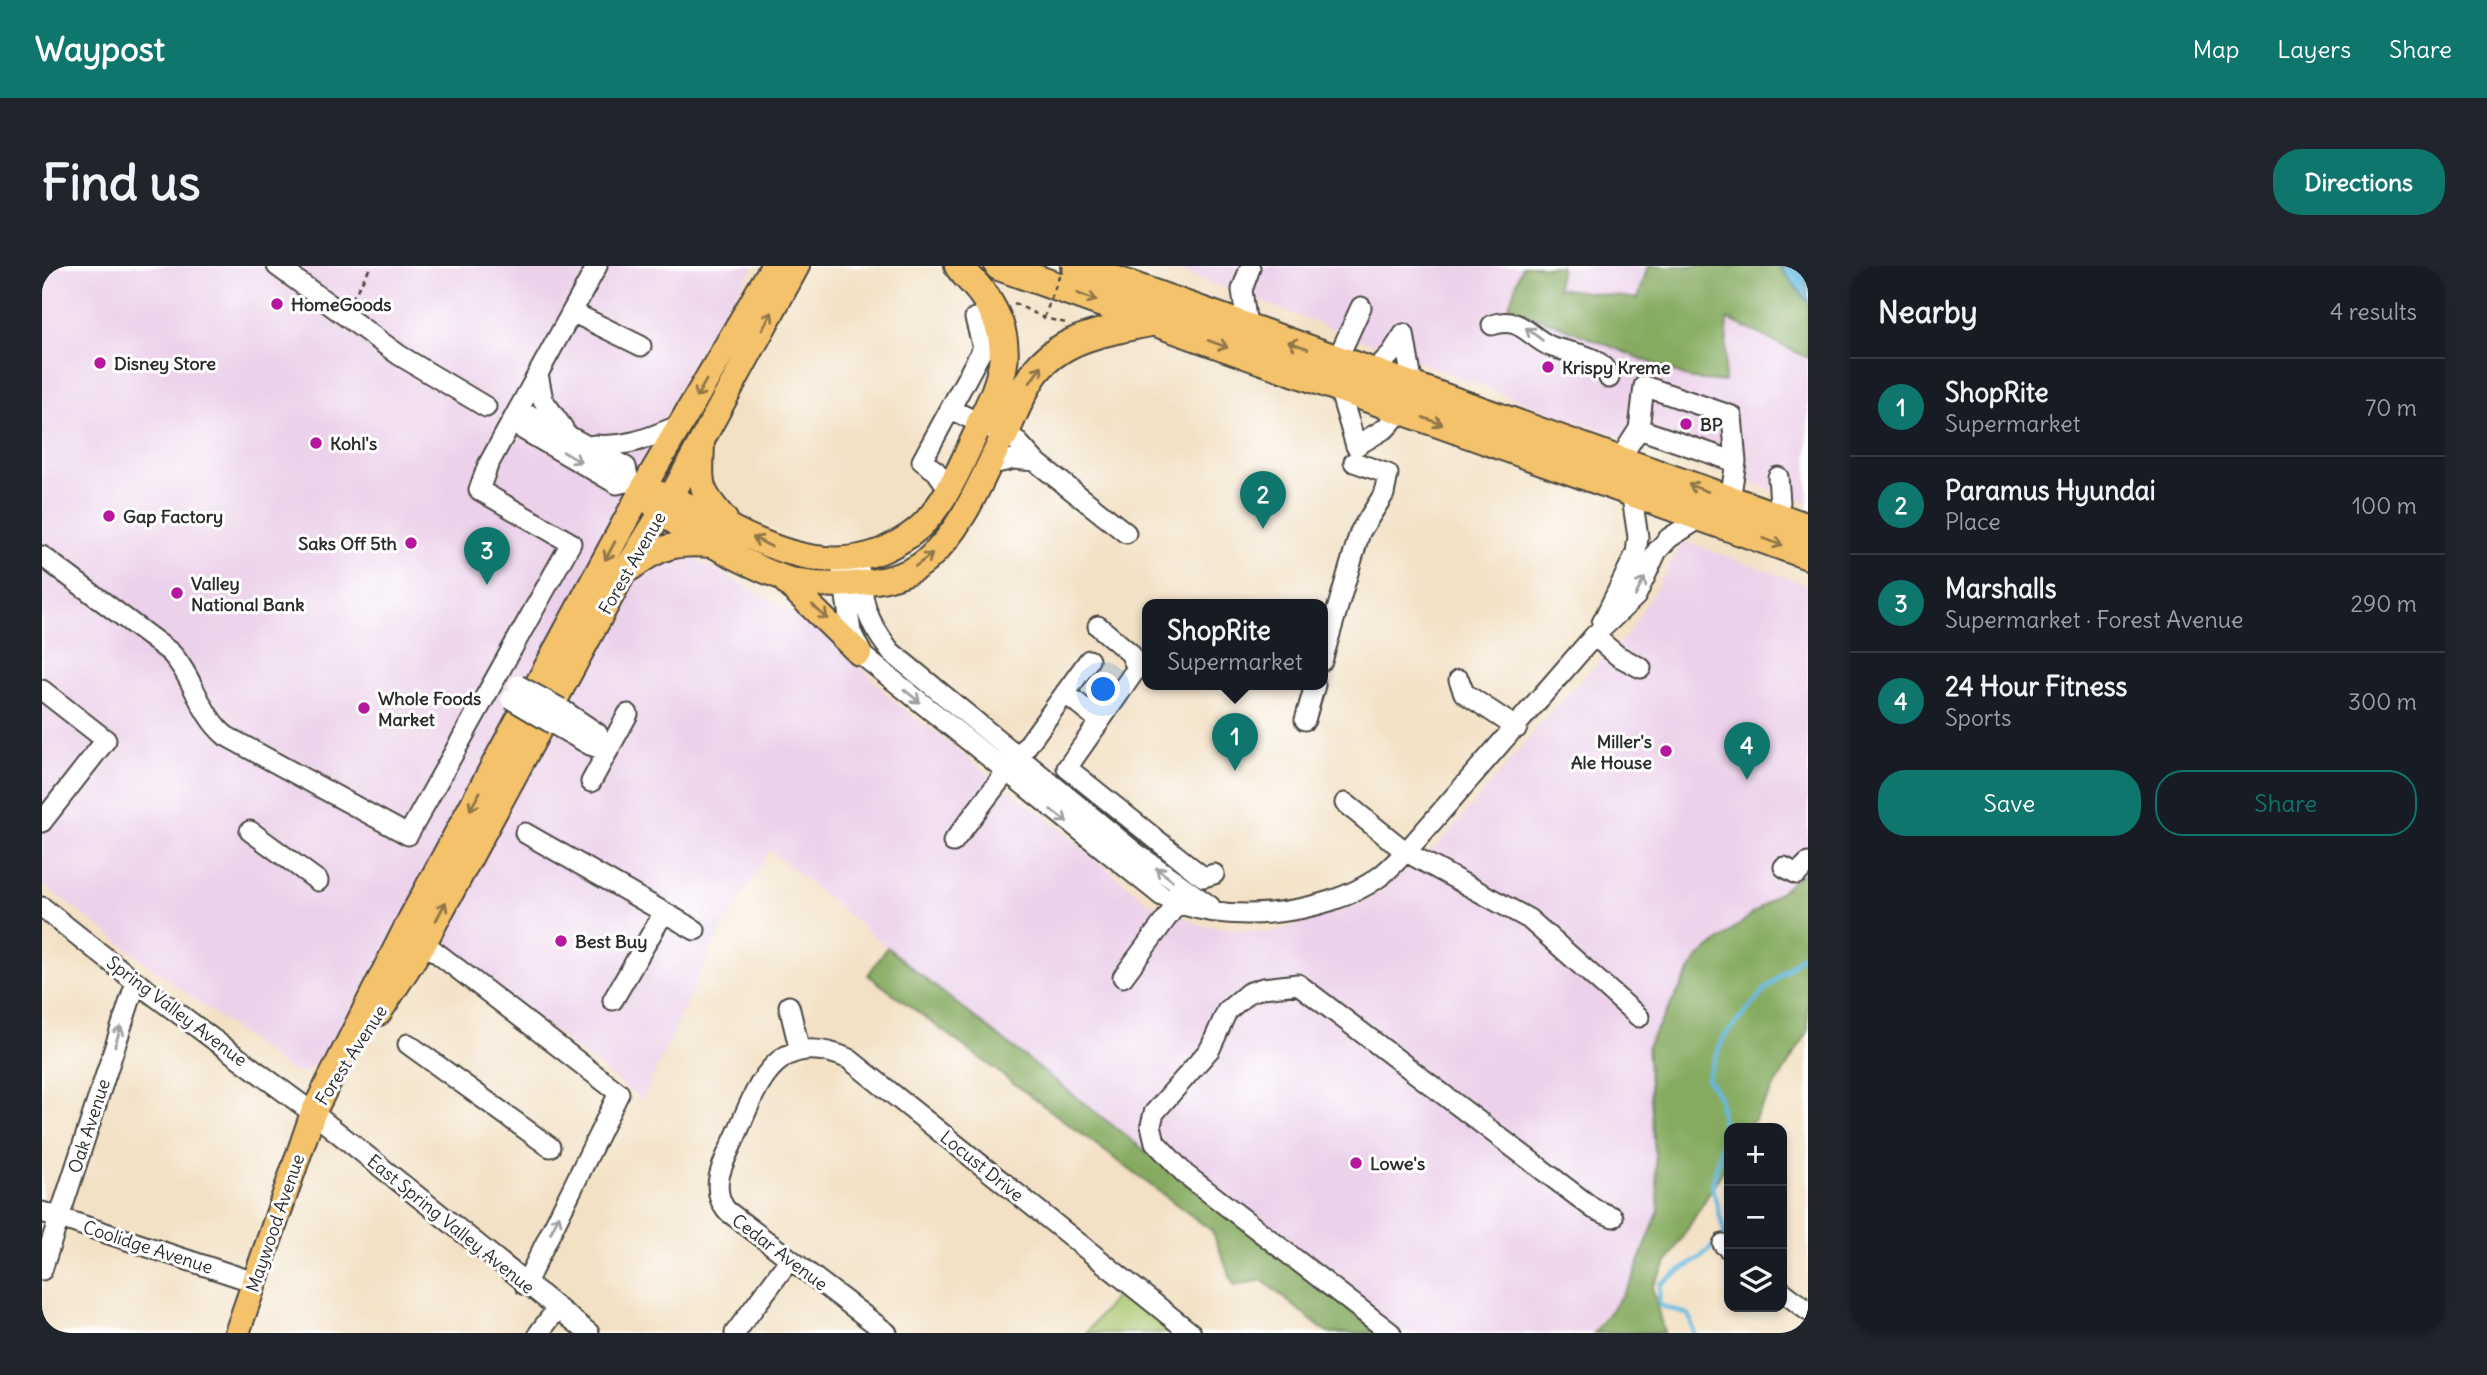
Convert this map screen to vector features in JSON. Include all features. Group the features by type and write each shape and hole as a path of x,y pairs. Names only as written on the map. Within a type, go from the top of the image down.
{"highway":[{"path":"959,266 990,305 999,320 1003,339 1000,385 992,429"},
{"path":"999,266 1339,387 1408,398 1619,460 1808,528"},
{"path":"1075,266 1373,372 1408,398 1631,491 1808,555"},
{"path":"1123,266 1145,292"},
{"path":"992,429 1046,359 1083,337 1154,321"}],"main road":[{"name":"Forest Avenue","path":"313,1113 410,920 512,736 635,486 680,425 773,266"},
{"name":"Forest Avenue","path":"313,1113 424,943 512,736 622,576 666,505 797,266"},
{"path":"666,505 733,527 778,550 850,571 897,576 926,562 953,533 988,465 992,429"},
{"path":"635,486 666,505 716,546 797,581 850,571 919,530 992,429"},
{"path":"703,439 700,479 705,497 733,527"},
{"path":"622,576 652,552 672,545 716,546"},
{"path":"777,573 859,653"},
{"name":"Maywood Avenue","path":"237,1333 313,1113"}],"street":[{"path":"277,266 389,349 486,407"},
{"path":"42,556 170,652 185,671 213,724 226,736 408,835 497,681 571,543 479,489 488,465 518,418 538,374 597,266"},
{"path":"1247,326 1242,290 1250,268"},
{"path":"1337,359 1361,307"},
{"path":"572,312 641,346"},
{"path":"949,489 936,471 922,461 983,348 975,318"},
{"path":"1492,325 1504,321 1517,323 1549,345 1596,359 1606,367 1609,378"},
{"path":"1339,387 1356,446 1386,428 1408,398 1404,334 1391,354 1373,372"},
{"path":"538,374 542,400 577,440 617,447 639,442 680,425"},
{"path":"1619,460 1639,429 1644,386 1732,416 1735,461 1730,500"},
{"path":"951,410 1016,440 1035,461 1126,533"},
{"path":"518,418 532,416 626,467 635,486"},
{"path":"518,418 524,430 617,484 635,486"},
{"path":"1639,429 1735,461"},
{"path":"988,465 1014,459 1035,461"},
{"path":"1328,641 1360,532 1384,494 1388,474 1354,461"},
{"path":"1775,516 1780,502 1778,477"},
{"path":"1594,636 1617,597 1636,552 1638,537 1631,491"},
{"path":"850,571 871,626 891,652 1013,764 1052,810 1162,897 1177,904 1221,911 1280,913 1316,905 1378,878 1406,852 1517,728 1594,636 1636,596 1650,563 1669,538 1702,517"},
{"path":"850,571 851,632 859,653 1201,902 1221,911"},
{"path":"1098,626 1130,653 1136,667 1067,768 1198,873 1204,877 1214,874"},
{"path":"1594,636 1618,656 1641,668"},
{"path":"953,842 1089,660"},
{"path":"1459,680 1464,693 1517,728"},
{"path":"497,681 557,716 590,745 608,751"},
{"path":"1305,720 1314,690"},
{"path":"42,691 106,740 42,822"},
{"path":"1065,693 1100,721"},
{"path":"591,782 628,715"},
{"path":"1345,803 1406,852 1529,919 1639,1017"},
{"path":"250,831 318,881"},
{"path":"525,834 695,930"},
{"path":"1784,867 1797,874 1808,863"},
{"path":"1123,977 1177,904"},
{"name":"Spring Valley Avenue","path":"42,908 136,982 313,1113"},
{"path":"613,1000 664,912"},
{"path":"424,943 618,1093 525,1285"},
{"name":"Oak Avenue","path":"42,1270 51,1215 136,982"},
{"path":"1391,1333 1185,1174 1155,1142 1151,1125 1154,1113 1210,1049 1227,1012 1248,993 1263,988 1298,984 1594,1209 1613,1217"},
{"path":"789,1006 800,1051"},
{"path":"408,1044 550,1146"},
{"name":"Locust Drive","path":"800,1051 819,1050 849,1059 1191,1333"},
{"name":"Cedar Avenue","path":"800,1051 773,1065 762,1076 717,1180 717,1191 726,1210 887,1333"},
{"name":"East Spring Valley Avenue","path":"313,1113 525,1285 589,1333"},
{"name":"Coolidge Avenue","path":"51,1215 254,1282"},
{"path":"735,1333 790,1259"},
{"path":"1787,1295 1808,1311"},
{"path":"539,1333 558,1309"}],"path":[{"path":"1044,318 1063,266"},
{"path":"1008,300 1044,318 1071,325"}],"shaded area":[{"path":"42,266 754,266 698,350 621,507 686,554 825,629 891,699 1050,821 1150,904 1202,925 1270,933 1367,902 1442,841 1563,698 1628,634 1684,541 1808,585 1808,869 1647,1046 1659,1210 1632,1281 1591,1333 1378,1333 928,981 770,850 715,942 642,1100 406,917 321,1059 303,1073 290,1071 42,884"},
{"path":"1168,266 1522,266 1509,307 1692,379 1723,382 1727,318 1808,358 1808,503 1529,404"},
{"path":"1561,266 1648,266 1639,299 1557,288"}],"green space":[{"path":"1522,266 1561,266 1557,288 1638,299 1648,266 1779,266 1808,302 1808,358 1728,319 1724,382 1692,379 1509,306"},
{"path":"1808,869 1808,1032 1752,1123 1724,1123 1724,1169 1652,1287 1664,1333 1594,1333 1632,1281 1659,1210 1647,1046 1697,959"},
{"path":"887,947 1378,1333 1327,1333 1262,1280 1234,1286 1212,1231 868,975"},
{"path":"1127,1282 1191,1333 1086,1333"}],"water":[{"path":"1779,266 1807,266 1808,302"}],"waterway":[{"path":"1722,1237 1725,1235 1712,1186 1720,1153 1722,1118 1719,1098 1707,1078 1724,1037 1764,991 1808,950"},
{"path":"1694,1333 1689,1315 1659,1305 1660,1284 1700,1258 1716,1243"}],"place":[{"name":"HomeGoods","path":"277,304"},
{"name":"Disney Store","path":"100,363"},
{"name":"Krispy Kreme","path":"1548,367"},
{"name":"BP","path":"1686,424"},
{"name":"Kohl's","path":"316,443"},
{"name":"Gap Factory","path":"109,516"},
{"name":"Paramus Hyundai","path":"1263,529"},
{"name":"Saks Off 5th","path":"411,543"},
{"name":"Marshalls","path":"487,585"},
{"name":"Valley National Bank","path":"177,593"},
{"name":"Whole Foods Market","path":"364,708"},
{"name":"Miller's Ale House","path":"1666,751"},
{"name":"ShopRite","path":"1235,771"},
{"name":"24 Hour Fitness","path":"1747,780"},
{"name":"Best Buy","path":"561,941"},
{"name":"Lowe's","path":"1356,1163"}]}
